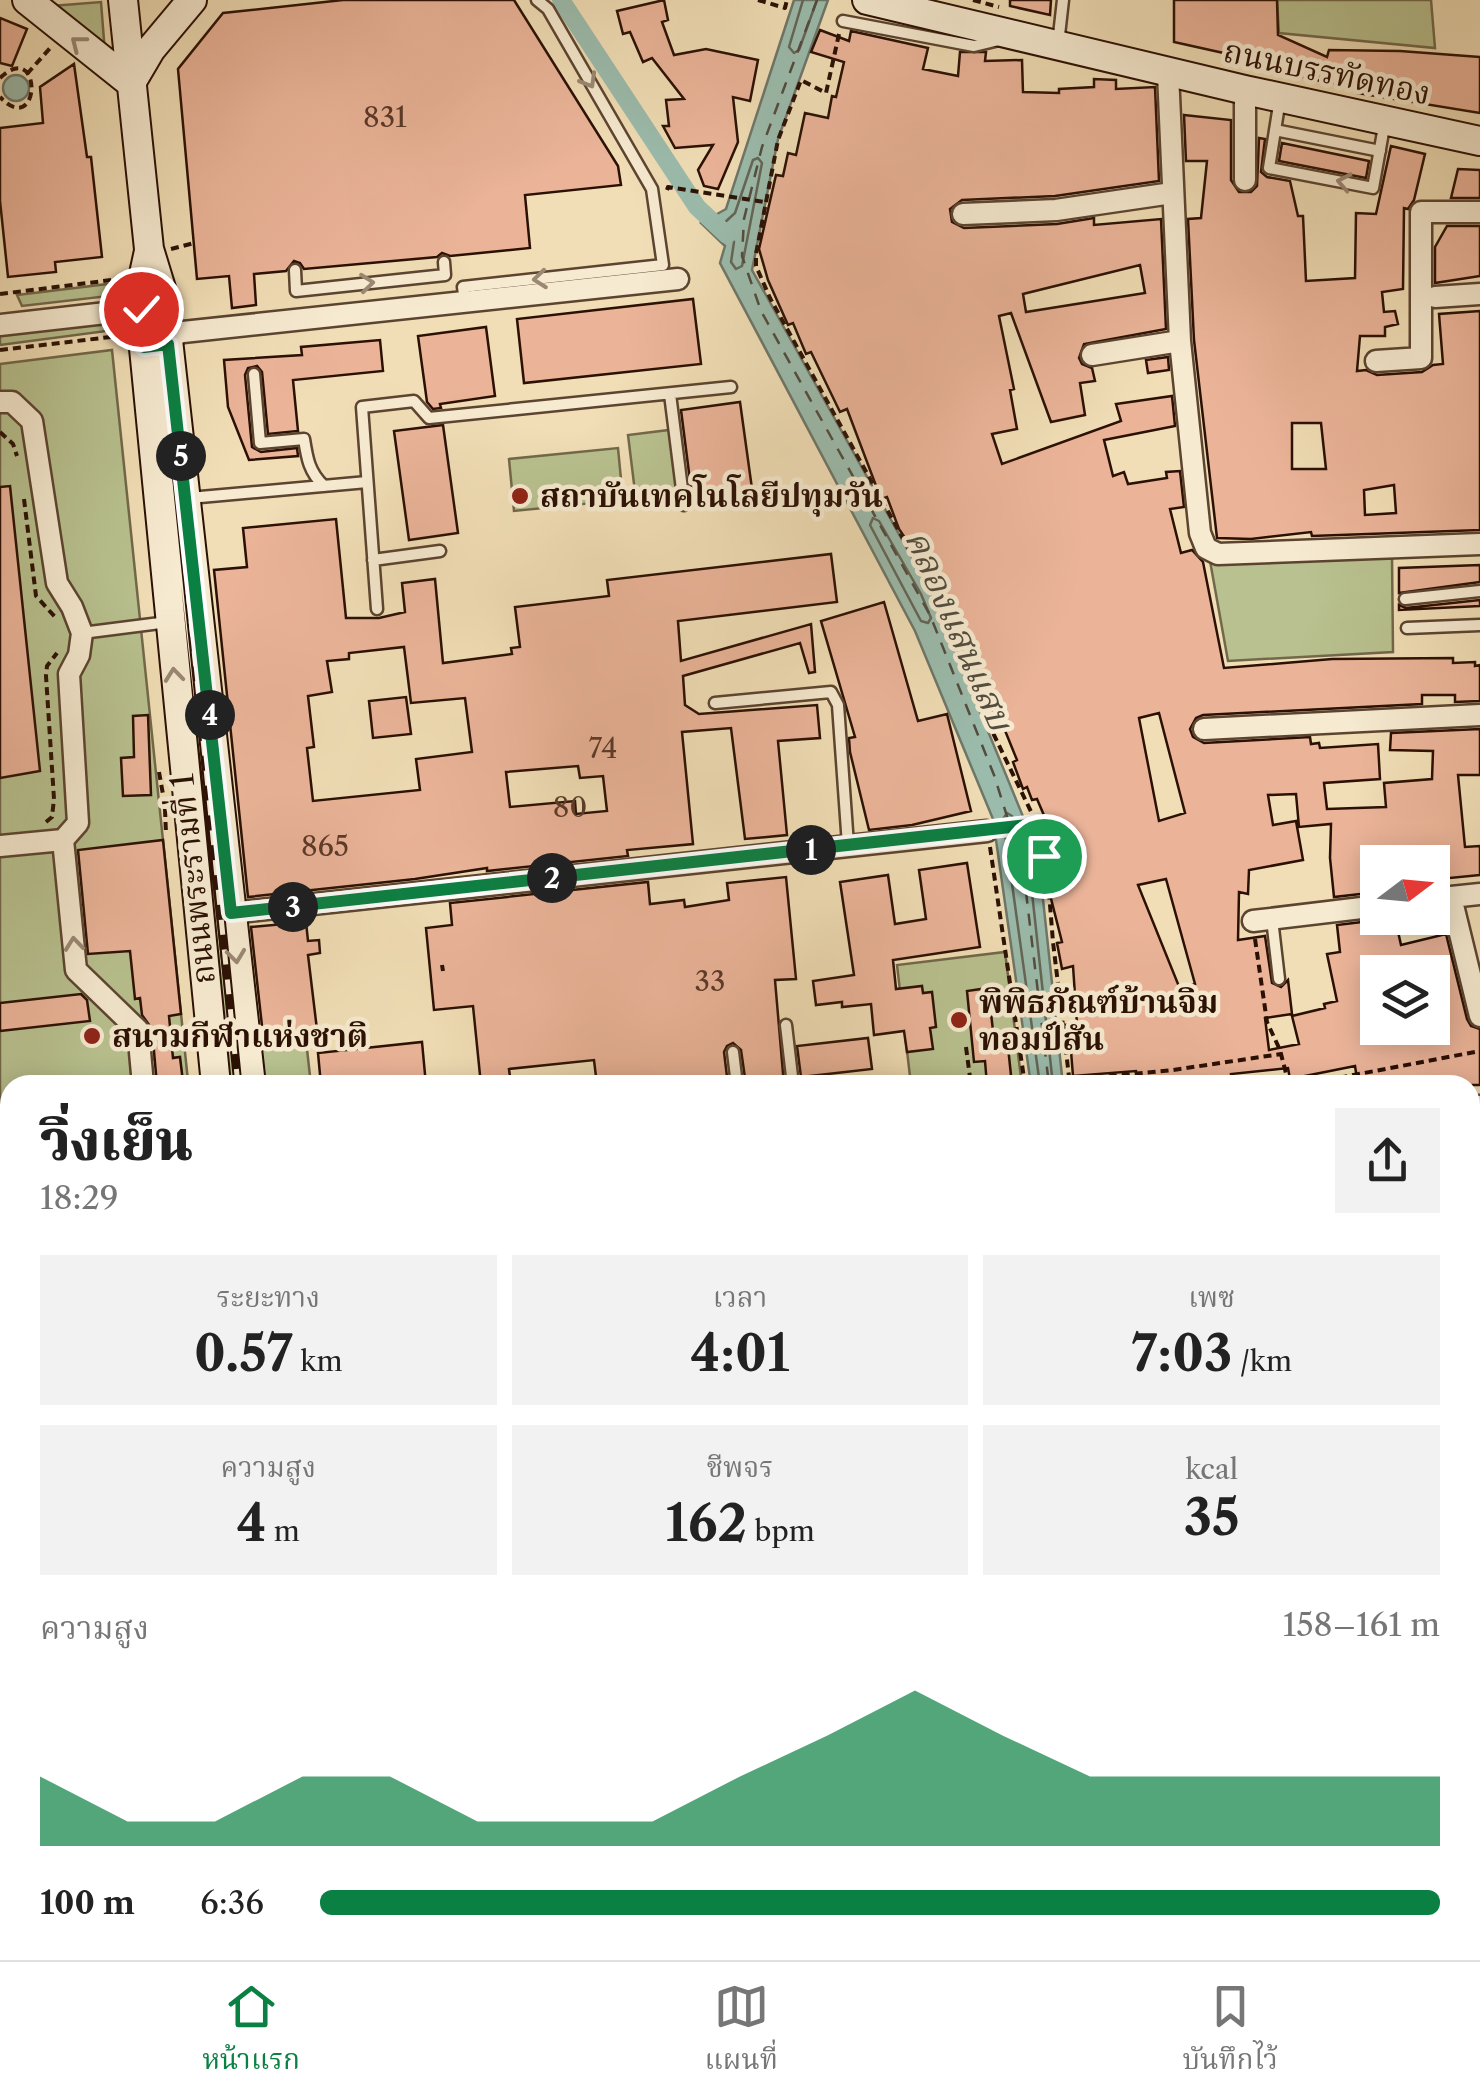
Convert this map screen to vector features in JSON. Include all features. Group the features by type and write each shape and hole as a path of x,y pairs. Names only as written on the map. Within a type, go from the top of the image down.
{"main road":[{"path":"27,0 131,84 151,49 192,0"},
{"name":"ถนนพระรามที่ 1","path":"124,0 131,84 160,249 164,294 150,341 169,622 215,1075"},
{"name":"ถนนบรรทัดทอง","path":"868,0 1057,47 1480,140"},
{"name":"ถนนพระรามที่ 1","path":"160,249 140,297 141,309 186,498 250,1075"}],"street":[{"path":"1168,72 1180,341 1202,541 1218,554 1480,544"},
{"path":"1245,90 1246,180"},
{"path":"963,214 1056,210 1172,193"},
{"path":"1376,361 1421,358 1420,212 1480,212"},
{"path":"150,341 183,332 464,294 678,279"},
{"path":"1435,297 1480,294"},
{"path":"1,320 141,309"},
{"path":"1092,356 1180,341"},
{"path":"0,846 63,840 78,823 69,674 82,632 57,583 32,421 6,402"},
{"path":"1204,729 1480,715"},
{"path":"231,913 987,831"},
{"path":"63,840 76,970 138,1030 142,1075"},
{"path":"1450,897 1480,894"},
{"path":"1262,920 1360,908"},
{"path":"1450,923 1480,1016"}],"lane":[{"path":"464,294 663,265 652,190 548,8 537,0"},
{"path":"1057,47 1063,0"},
{"path":"843,21 974,46 1014,36"},
{"path":"1280,98 1269,168 1373,188 1385,120"},
{"path":"1275,130 1380,151"},
{"path":"295,270 296,291 445,276 444,262"},
{"path":"254,374 260,443 304,438 308,462 324,486"},
{"path":"377,609 362,406 414,402 430,418 731,386"},
{"path":"670,394 684,504"},
{"path":"186,498 367,482"},
{"path":"373,560 440,552"},
{"path":"1405,599 1480,591"},
{"path":"82,632 169,622"},
{"path":"1407,628 1480,624"},
{"path":"715,703 831,692 838,705 848,846"},
{"path":"1262,920 1279,979"},
{"path":"785,1033 791,1075"},
{"path":"733,1052 736,1075"}],"path":[{"path":"758,0 785,8 788,0"},
{"path":"843,21 826,93 801,80 778,140 756,266 932,589 1037,824 1048,868 1052,942 1069,1075"},
{"path":"27,74 55,43"},
{"path":"0,78 10,70 27,74"},
{"path":"1,101 13,106 29,100 34,90 27,74"},
{"path":"668,187 764,202"},
{"path":"160,249 194,243"},
{"path":"0,294 112,280"},
{"path":"0,350 150,341"},
{"path":"0,432 13,444 20,464"},
{"path":"22,484 36,596 59,624"},
{"path":"40,826 52,817 54,799 47,666 61,646"},
{"path":"159,772 166,834"},
{"path":"164,802 225,795"},
{"path":"1023,1075 987,831 1037,824"},
{"path":"1262,920 1267,1022 1285,1075"},
{"path":"966,1047 970,1075"},
{"path":"1354,1075 1480,1051"},
{"path":"1130,1075 1280,1054"}],"green space":[{"path":"1277,0 1431,0 1435,48 1279,33"},
{"path":"101,2 105,53 51,6"},
{"path":"108,284 109,296 22,306 17,295"},
{"path":"111,316 114,330 0,345 0,331"},
{"name":"สนามกีฬาแห่งชาติ","path":"112,350 187,1075 182,1075 179,1057 146,1060 147,1075 0,1075 0,364"},
{"path":"160,352 241,1075 221,1075"},
{"path":"669,430 678,503 637,508 628,435"},
{"path":"618,448 623,500 514,511 509,459"},
{"path":"1392,555 1393,652 1228,661 1210,561"},
{"name":"พิพิธภัณฑ์บ้านจิม ทอมป์สัน","path":"1005,952 1021,1075 910,1075 897,965"},
{"path":"306,1040 310,1075 262,1075 258,1045"}],"water":[{"name":"คลองแสนแสบ","path":"794,0 828,0 778,139 752,270 930,590 1038,853 1062,1075 1030,1075 993,819 915,631 720,263 725,246 701,223 726,209"},
{"path":"16,75 25,79 29,88 25,97 16,101 7,97 3,88 7,79"}],"building":[{"path":"343,0 514,0 618,166 621,185 525,195 530,248 450,256 442,253 437,257 304,269 294,261 286,271 254,274 256,305 232,308 229,276 197,279 178,69 223,13"},
{"path":"664,0 668,20 662,22 674,55 706,49 758,60 750,101 733,97 738,142 718,189 704,186 698,170 713,145 675,148 663,126 669,126 666,100 684,99 652,58 643,62 630,32 623,34 617,11"},
{"path":"1010,0 1051,0 1050,15 1010,6"},
{"path":"1174,0 1277,0 1278,35 1327,57 1329,50 1480,57 1480,113 1357,93 1357,89 1289,74 1289,78 1228,54 1174,42"},
{"path":"0,18 27,29 12,66 0,63"},
{"path":"820,30 849,41 851,31 928,48 923,69 958,76 960,52 986,52 985,61 1022,60 1023,92 1059,93 1059,89 1094,87 1094,79 1116,80 1116,89 1155,87 1159,181 1055,196 962,200 950,209 952,222 964,228 1057,224 1094,218 1094,225 1161,219 1166,329 1084,344 1079,358 1092,368 1095,381 1080,383 1085,415 1051,422 1011,313 999,316 1014,389 1010,390 1017,429 992,434 1002,464 1121,421 1116,404 1172,396 1175,426 1104,440 1113,476 1124,472 1128,484 1167,478 1166,472 1180,471 1184,507 1170,509 1181,553 1192,550 1203,562 1224,668 1332,659 1453,658 1453,663 1480,665 1480,701 1455,702 1455,695 1422,695 1422,704 1203,715 1196,718 1190,729 1193,737 1204,743 1310,737 1311,744 1319,743 1320,748 1378,744 1380,779 1324,783 1327,809 1386,807 1384,783 1432,779 1433,751 1390,750 1391,733 1480,729 1480,775 1458,775 1465,847 1480,846 1480,875 1450,878 1450,845 1360,845 1360,894 1334,897 1331,824 1299,827 1296,794 1268,795 1273,825 1296,821 1303,860 1249,870 1248,894 1239,892 1238,940 1265,936 1272,983 1281,987 1288,980 1292,1014 1265,1018 1269,1050 1299,1044 1292,1016 1337,1001 1327,954 1340,952 1337,925 1360,922 1360,935 1399,935 1401,945 1446,935 1467,1019 1471,1026 1480,1029 1480,1075 1356,1075 1355,1066 1310,1075 1289,1075 1288,1068 1231,1075 1137,1075 1136,1071 1073,1075 1064,1025 1077,1024 1073,966 1062,969 1057,943 1062,942 1043,867 1050,865 1042,838 1052,834 1037,799 1032,800 1027,787 1023,789 1013,762 1017,760 1002,723 996,725 987,696 980,699 922,563 899,529 887,497 881,499 847,409 840,412 811,352 806,354 793,323 788,325 759,249 776,175 783,176 788,153 796,155 805,113 828,118 832,96 836,97 844,62 811,52","holes":["1140,265 1145,293 1026,312 1023,294","1159,713 1185,813 1159,821 1139,718","1166,879 1195,984 1180,989 1138,885"]},
{"path":"74,64 87,157 91,157 102,257 55,262 56,272 8,277 0,201 0,128 43,123 40,87"},
{"path":"1184,115 1231,120 1231,180 1239,192 1251,192 1257,186 1259,138 1265,139 1261,172 1290,181 1298,216 1303,216 1306,281 1355,278 1356,213 1376,214 1391,146 1425,154 1414,200 1408,209 1404,208 1403,289 1382,292 1384,312 1395,311 1398,324 1385,327 1385,336 1360,336 1357,371 1377,375 1422,372 1443,364 1439,314 1480,311 1480,530 1312,536 1311,532 1251,539 1217,538 1194,340 1188,219 1201,218 1207,161 1186,161","holes":["1292,423 1321,423 1326,469 1292,469","1394,485 1396,513 1365,515 1364,490"]},
{"path":"1282,143 1369,161 1366,178 1279,161"},
{"path":"1458,169 1480,170 1480,198 1451,198"},
{"path":"1447,226 1480,226 1480,276 1435,283 1435,247"},
{"path":"693,299 701,364 524,383 517,319"},
{"path":"486,327 495,396 440,404 441,408 433,409 427,402 418,336"},
{"path":"380,340 383,371 293,380 298,431 268,434 262,372 257,366 248,368 245,375 252,447 261,452 297,448 298,456 249,460 228,407 224,360 302,355 301,347"},
{"path":"1168,357 1169,370 1148,373 1146,360"},
{"path":"740,402 753,496 693,504 681,410"},
{"path":"443,425 458,533 409,540 394,431"},
{"path":"10,486 40,771 0,778 0,487"},
{"path":"336,519 346,618 379,618 405,612 402,583 435,579 443,663 512,654 511,648 520,647 515,607 609,596 607,580 831,554 837,602 678,621 681,661 811,624 815,672 809,673 800,643 683,676 685,705 699,714 817,705 820,738 778,741 787,835 745,839 731,728 682,732 693,844 627,850 628,856 487,868 248,897 214,570 247,567 243,528","holes":["404,647 411,703 465,698 472,752 416,759 420,790 313,801 307,748 314,747 308,696 332,692 327,661 349,659 349,653","578,766 580,778 603,776 607,811 576,814 575,801 510,807 506,772"]},
{"path":"1480,565 1480,582 1399,593 1399,568"},
{"path":"1480,600 1480,606 1399,610 1399,605 1406,608"},
{"path":"884,602 918,721 947,714 971,811 869,830 850,752 849,738 855,737 821,621"},
{"path":"406,697 411,734 373,738 369,701"},
{"path":"148,715 151,795 123,796 121,758 134,757 133,716"},
{"path":"163,840 181,1014 169,1016 173,1058 180,1057 182,1075 156,1075 152,1029 142,1015 140,998 135,999 130,951 88,954 78,850"},
{"path":"967,863 980,947 893,960 896,989 922,986 923,993 932,992 936,1027 930,1028 933,1049 907,1052 904,1031 874,1035 871,1004 816,1005 813,981 854,975 840,882 888,875 895,924 926,919 919,870"},
{"path":"786,877 796,979 775,980 783,1075 745,1075 741,1050 733,1043 724,1052 727,1075 596,1075 594,1060 509,1069 510,1075 480,1075 473,1006 434,1010 426,928 452,925 450,903 648,882 650,904 684,900 685,907 729,900 727,883"},
{"path":"306,922 308,941 319,940 320,953 308,955 318,1038 264,1044 251,927"},
{"path":"988,988 994,1039 1007,1037 1011,1075 986,1075 985,1061 974,1062 967,991"},
{"path":"81,994 87,1000 90,1021 0,1031 0,1003"},
{"path":"868,1038 872,1069 801,1075 797,1046"},
{"path":"422,1042 425,1075 320,1075 318,1053"}],"waterway":[{"path":"561,0 697,207 727,235"}],"ferry route":[{"path":"817,0 762,147 744,219 742,256 761,311 930,615 994,775 1023,867 1048,1075"}],"railway":[{"path":"176,472 237,1075"}],"place":[{"name":"สถาบันเทคโนโลยีปทุมวัน","path":"520,496"},
{"name":"พิพิธภัณฑ์บ้านจิม ทอมป์สัน","path":"959,1020"},
{"name":"สนามกีฬาแห่งชาติ","path":"92,1036"}],"route":[{"path":"141,309 144,347 168,344 231,913 1037,824 1044,856"}]}
